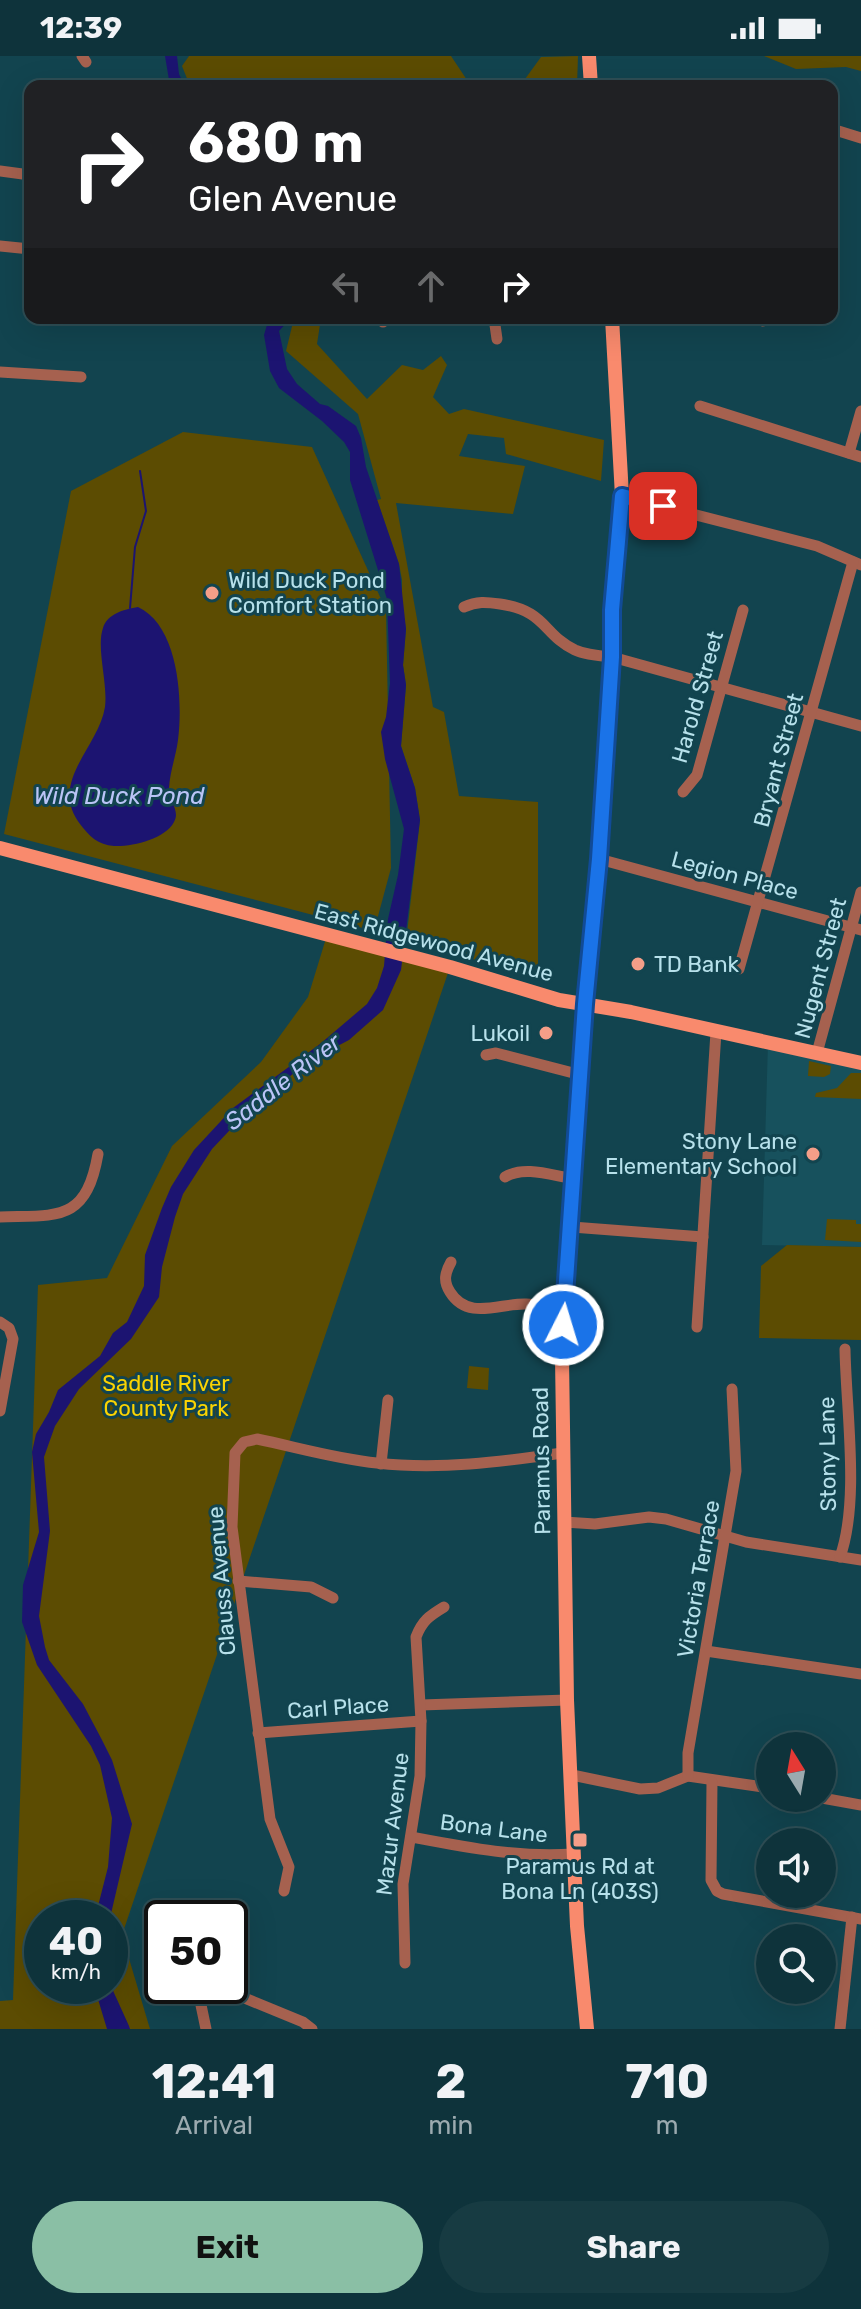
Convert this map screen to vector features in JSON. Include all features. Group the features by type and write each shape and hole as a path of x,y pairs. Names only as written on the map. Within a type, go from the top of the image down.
{"main road":[{"path":"589,56 591,80"},
{"name":"Paramus Road","path":"587,2029 577,1926 567,1700 562,1453 564,1308 585,1004 599,859 612,657 612,610 622,496 612,324"},
{"name":"East Ridgewood Avenue","path":"0,848 419,959 559,1000 861,1063"}],"street":[{"path":"838,131 861,138"},
{"path":"0,171 24,174"},
{"path":"0,246 24,248"},
{"path":"495,324 497,339"},
{"path":"0,372 81,377"},
{"path":"700,406 861,457"},
{"path":"849,453 861,411"},
{"path":"622,496 817,546 857,564"},
{"name":"Bryant Street","path":"739,969 857,564"},
{"path":"464,607 477,601 519,607 539,618 574,649 861,726"},
{"name":"Harold Street","path":"683,792 697,775 743,610"},
{"name":"Legion Place","path":"599,859 856,929"},
{"name":"Nugent Street","path":"817,1053 856,929 861,892"},
{"path":"697,1327 716,1032"},
{"path":"486,1055 496,1053 581,1075"},
{"path":"0,1217 58,1215 74,1208 95,1168 98,1154"},
{"path":"505,1177 514,1171 523,1171 574,1179"},
{"path":"572,1227 703,1237"},
{"path":"451,1262 445,1279 448,1288 465,1306 490,1309 523,1304 564,1308"},
{"path":"0,1322 9,1328 13,1339 0,1411"},
{"name":"Stony Lane","path":"840,1557 847,1533 851,1492 845,1349"},
{"name":"Victoria Terrace","path":"688,1776 688,1753 736,1471 732,1389"},
{"path":"381,1464 388,1400"},
{"path":"846,1402 861,1404"},
{"name":"Clauss Avenue","path":"284,1891 289,1867 270,1819 232,1527 234,1458 238,1447 257,1439 381,1464 484,1463 562,1453"},
{"path":"564,1522 595,1524 649,1517 666,1519 765,1546 861,1560"},
{"path":"238,1581 311,1587 333,1598"},
{"name":"Mazur Avenue","path":"405,1963 402,1898 420,1776 421,1705 416,1637 427,1617 444,1607"},
{"path":"706,1651 861,1674"},
{"name":"Carl Place","path":"421,1705 567,1700"},
{"name":"Carl Place","path":"258,1733 421,1721"},
{"path":"572,1775 649,1790 688,1776 712,1782 731,1781 756,1785"},
{"path":"712,1782 710,1874 717,1891 856,1918 840,2029"},
{"path":"836,1801 861,1805"},
{"name":"Bona Lane","path":"411,1837 507,1852 548,1856 573,1854"},
{"path":"248,1999 303,2022 312,2029"},
{"path":"202,2004 206,2029"}],"shaded area":[{"name":"Stony Lane Elementary School","path":"768,1043 861,1063 861,1247 762,1245"}],"green space":[{"path":"189,56 451,56 467,80 188,80 182,66"},
{"path":"578,56 577,80 524,80 541,57"},
{"path":"764,56 861,56 861,71 846,67 796,69"},
{"path":"293,324 320,324 317,344 367,399 402,365 423,370 441,356 447,365 433,397 449,414 464,409 604,440 601,481 506,454 504,438 468,434 459,456 525,466 513,514 396,503 433,707 444,712 459,796 538,802 538,967 523,972 406,942 420,820 415,788 401,746 406,629 399,564 377,500 381,499 358,414 286,351"},
{"path":"183,432 312,447 386,610 391,868 374,931 4,834 71,491"},
{"name":"Saddle River County Park","path":"327,935 450,967 128,1917 128,1900 24,1900 24,2004 128,2004 128,1955 150,2029 0,2029 0,2001 13,2000 38,1285 107,1278 172,1146 261,1062 308,997"},
{"path":"809,1061 831,1066 830,1074 824,1077 808,1076"},
{"path":"851,1073 861,1073 861,1099 815,1097 816,1093 837,1088"},
{"path":"827,1219 856,1220 856,1224 861,1224 861,1242 825,1240"},
{"path":"787,1245 861,1247 861,1340 759,1338 761,1266"},
{"path":"469,1366 489,1368 488,1390 467,1388"}],"water":[{"path":"165,56 177,56 182,80 169,80"},
{"name":"Saddle River","path":"267,324 285,324 279,331 287,369 297,384 320,404 328,406 356,426 361,438 366,467 399,564 406,629 401,746 415,788 420,820 401,970 383,1010 349,1040 307,1062 244,1115 212,1149 183,1194 162,1267 159,1297 131,1339 79,1389 55,1426 44,1457 50,1531 39,1616 45,1647 49,1660 83,1704 112,1760 132,1824 114,1900 100,1900 108,1867 112,1818 100,1765 91,1746 37,1665 22,1622 23,1585 39,1532 32,1452 36,1434 58,1390 100,1356 113,1333 127,1322 144,1286 145,1255 162,1208 194,1150 233,1108 320,1044 367,1004 377,988 384,966 388,919 404,829 381,732 390,683 387,599 350,480 350,452 322,421 279,388 270,371 264,335"},
{"name":"Wild Duck Pond","path":"138,607 152,617 162,630 175,666 180,705 178,740 169,792 176,818 170,828 156,837 114,846 99,842 83,828 72,809 70,794 72,779 101,722 105,707 101,645 103,628 112,616"},
{"path":"99,2004 119,2004 130,2029 107,2029"}],"waterway":[{"path":"130,608 135,547 146,511 140,471"}],"place":[{"name":"Wild Duck Pond Comfort Station","path":"212,593"},
{"name":"TD Bank","path":"638,964"},
{"name":"Lukoil","path":"546,1033"},
{"name":"Stony Lane Elementary School","path":"813,1154"},
{"name":"Paramus Rd at Bona Ln (403S)","path":"580,1840"}],"route":[{"path":"563,1325 585,1004 599,859 612,657 612,610 622,496 663,506"}]}
